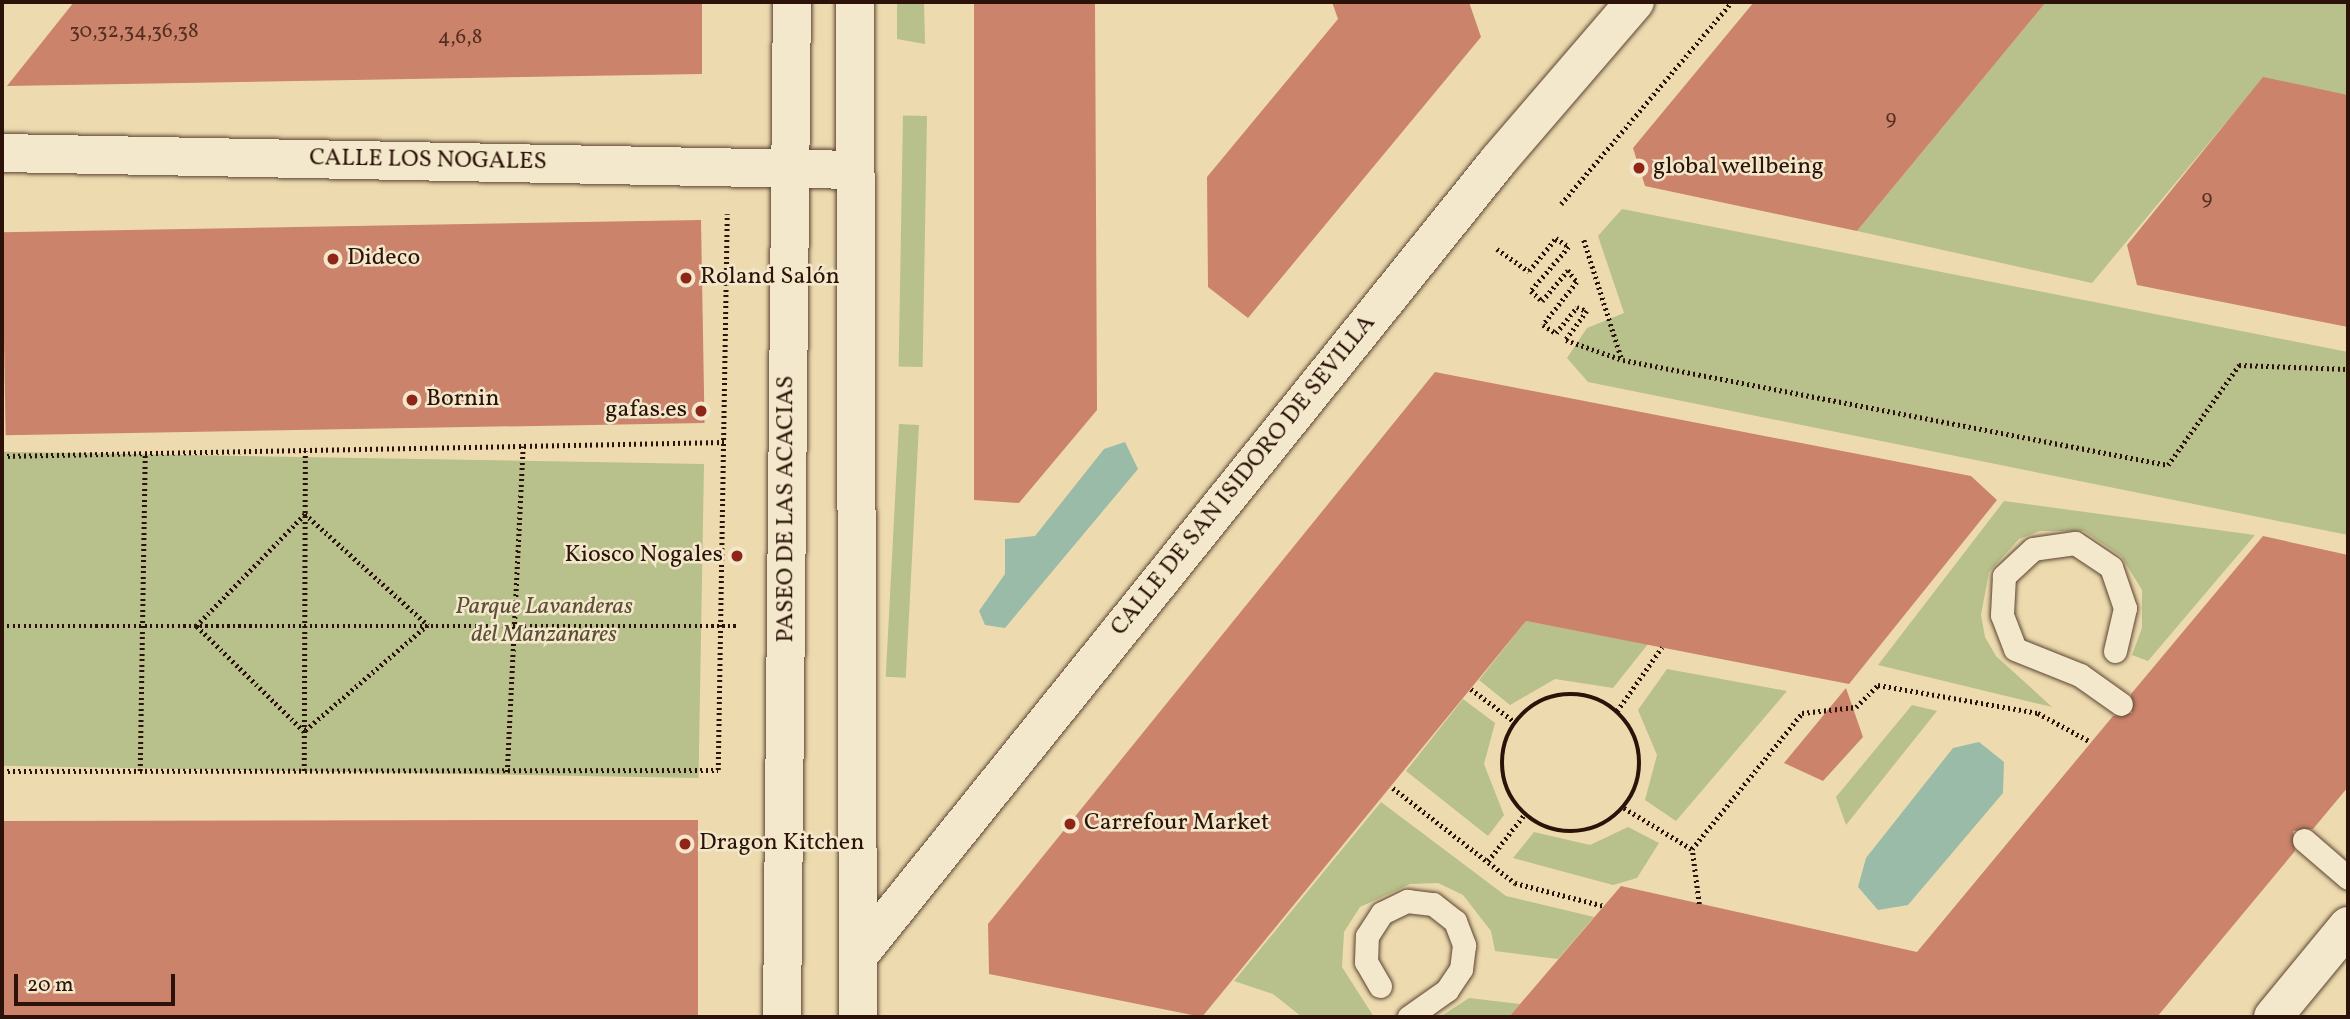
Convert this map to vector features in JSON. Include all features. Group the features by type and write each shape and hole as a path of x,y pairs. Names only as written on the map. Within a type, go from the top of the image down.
{"street":[{"name":"PASEO DE LAS ACACIAS","path":"782,1017 792,2"},
{"path":"855,2 858,1017"},
{"name":"CALLE DE SAN ISIDORO DE SEVILLA","path":"859,955 1498,161 1635,2"},
{"name":"CALLE LOS NOGALES","path":"2,153 855,170"},
{"path":"2273,1017 2348,926"}],"lane":[{"path":"2115,651 2125,608 2111,567 2075,543 2033,549 2004,576 2002,615 2015,649 2080,675 2121,704"},
{"path":"2304,840 2348,878"},
{"path":"1380,986 1366,962 1367,936 1382,913 1407,901 1433,904 1455,921 1464,944 1461,969 1447,990 1409,1017"}],"path":[{"path":"1561,204 1731,2"},
{"path":"2,771 718,770 727,212"},
{"path":"1497,250 1529,271 1556,238 1569,247 1531,291 1542,301 1568,270 1577,282 1543,325 1556,333 1577,307 1587,311 1566,340 1623,360 2168,465 2239,365 2348,369"},
{"path":"1584,240 1623,360"},
{"path":"2,456 725,442"},
{"path":"507,772 523,446"},
{"path":"304,771 305,451"},
{"path":"140,771 145,453"},
{"path":"305,514 428,625"},
{"path":"196,626 305,514"},
{"path":"304,732 428,625"},
{"path":"2,626 786,625"},
{"path":"196,626 304,732"},
{"path":"1617,711 1662,647"},
{"path":"1699,904 1692,849 1802,713 1856,706 1878,685 2038,713 2091,742"},
{"path":"1471,689 1515,722"},
{"path":"1563,695 1597,698 1617,711 1631,727 1641,768 1624,808 1587,831 1565,833 1524,815 1504,780 1506,740 1515,722 1531,706 1563,695"},
{"path":"1393,788 1515,883 1604,906"},
{"path":"1624,808 1692,849"},
{"path":"1488,861 1524,815"}],"green space":[{"path":"897,2 924,2 925,44 897,39"},
{"path":"2046,2 2348,2 2348,95 2263,78 2092,283 1857,231"},
{"path":"903,116 927,116 923,367 899,367"},
{"path":"1622,209 2348,352 2348,535 1588,382 1567,358 1587,328 1624,313 1598,236"},
{"path":"899,424 919,425 906,678 886,677"},
{"name":"Parque Lavanderas del Manzanares","path":"2,452 704,464 699,778 2,766"},
{"path":"2004,501 2255,535 2148,661 2132,655 2142,628 2142,590 2121,556 2084,531 2040,531 2019,539 1989,572 1981,615 1985,637 1996,656 2052,707 1878,665"},
{"path":"1526,621 1648,644 1613,688 1555,679 1510,705 1479,680"},
{"path":"1667,669 1787,691 1676,821 1645,800 1657,755 1638,710"},
{"path":"1463,699 1495,723 1484,764 1504,815 1488,836 1406,771"},
{"path":"1912,705 1937,711 1846,825 1836,797"},
{"path":"1381,802 1506,896 1594,917 1558,959 1495,951 1491,931 1463,895 1438,883 1410,884 1360,907 1344,932 1342,967 1374,1017 1302,1017 1273,994 1234,981"},
{"path":"1628,827 1659,843 1637,878 1613,885 1513,858 1534,832 1590,845"},
{"path":"1469,998 1520,1004 1509,1017 1440,1017"}],"shaded area":[{"path":"1125,442 1138,469 1005,628 985,625 979,611 1005,574 1005,539 1035,536 1104,449"},
{"path":"1979,742 2004,762 2003,793 1908,905 1878,910 1858,887 1866,858 1953,748"}],"building":[{"path":"74,2 702,2 702,74 7,86"},
{"path":"974,2 1095,2 1097,410 1019,503 974,500"},
{"path":"1332,2 1469,2 1481,37 1248,318 1208,287 1207,177 1338,19"},
{"path":"1754,2 2046,2 1857,231 1645,186 1633,148"},
{"path":"2263,77 2348,95 2348,327 2137,285 2127,245"},
{"path":"701,220 705,423 6,435 2,232"},
{"path":"1435,372 1971,476 1997,500 1849,684 1526,621 1202,1017 989,974 988,924"},
{"path":"2263,536 2348,555 2348,787 2313,829 2293,831 2295,851 2157,1017 1509,1017 1621,886 1917,952 2113,716 2132,713 2131,694"},
{"path":"1846,688 1863,737 1823,781 1784,763"},
{"path":"698,820 698,1017 2,1017 2,821"}],"place":[{"name":"global wellbeing","path":"1639,168"},
{"name":"Dideco","path":"333,259"},
{"name":"Roland Salón","path":"686,278"},
{"name":"Bornin","path":"412,400"},
{"name":"gafas.es","path":"701,411"},
{"name":"Kiosco Nogales","path":"737,556"},
{"name":"Carrefour Market","path":"1070,824"},
{"name":"Dragon Kitchen","path":"685,844"}]}
